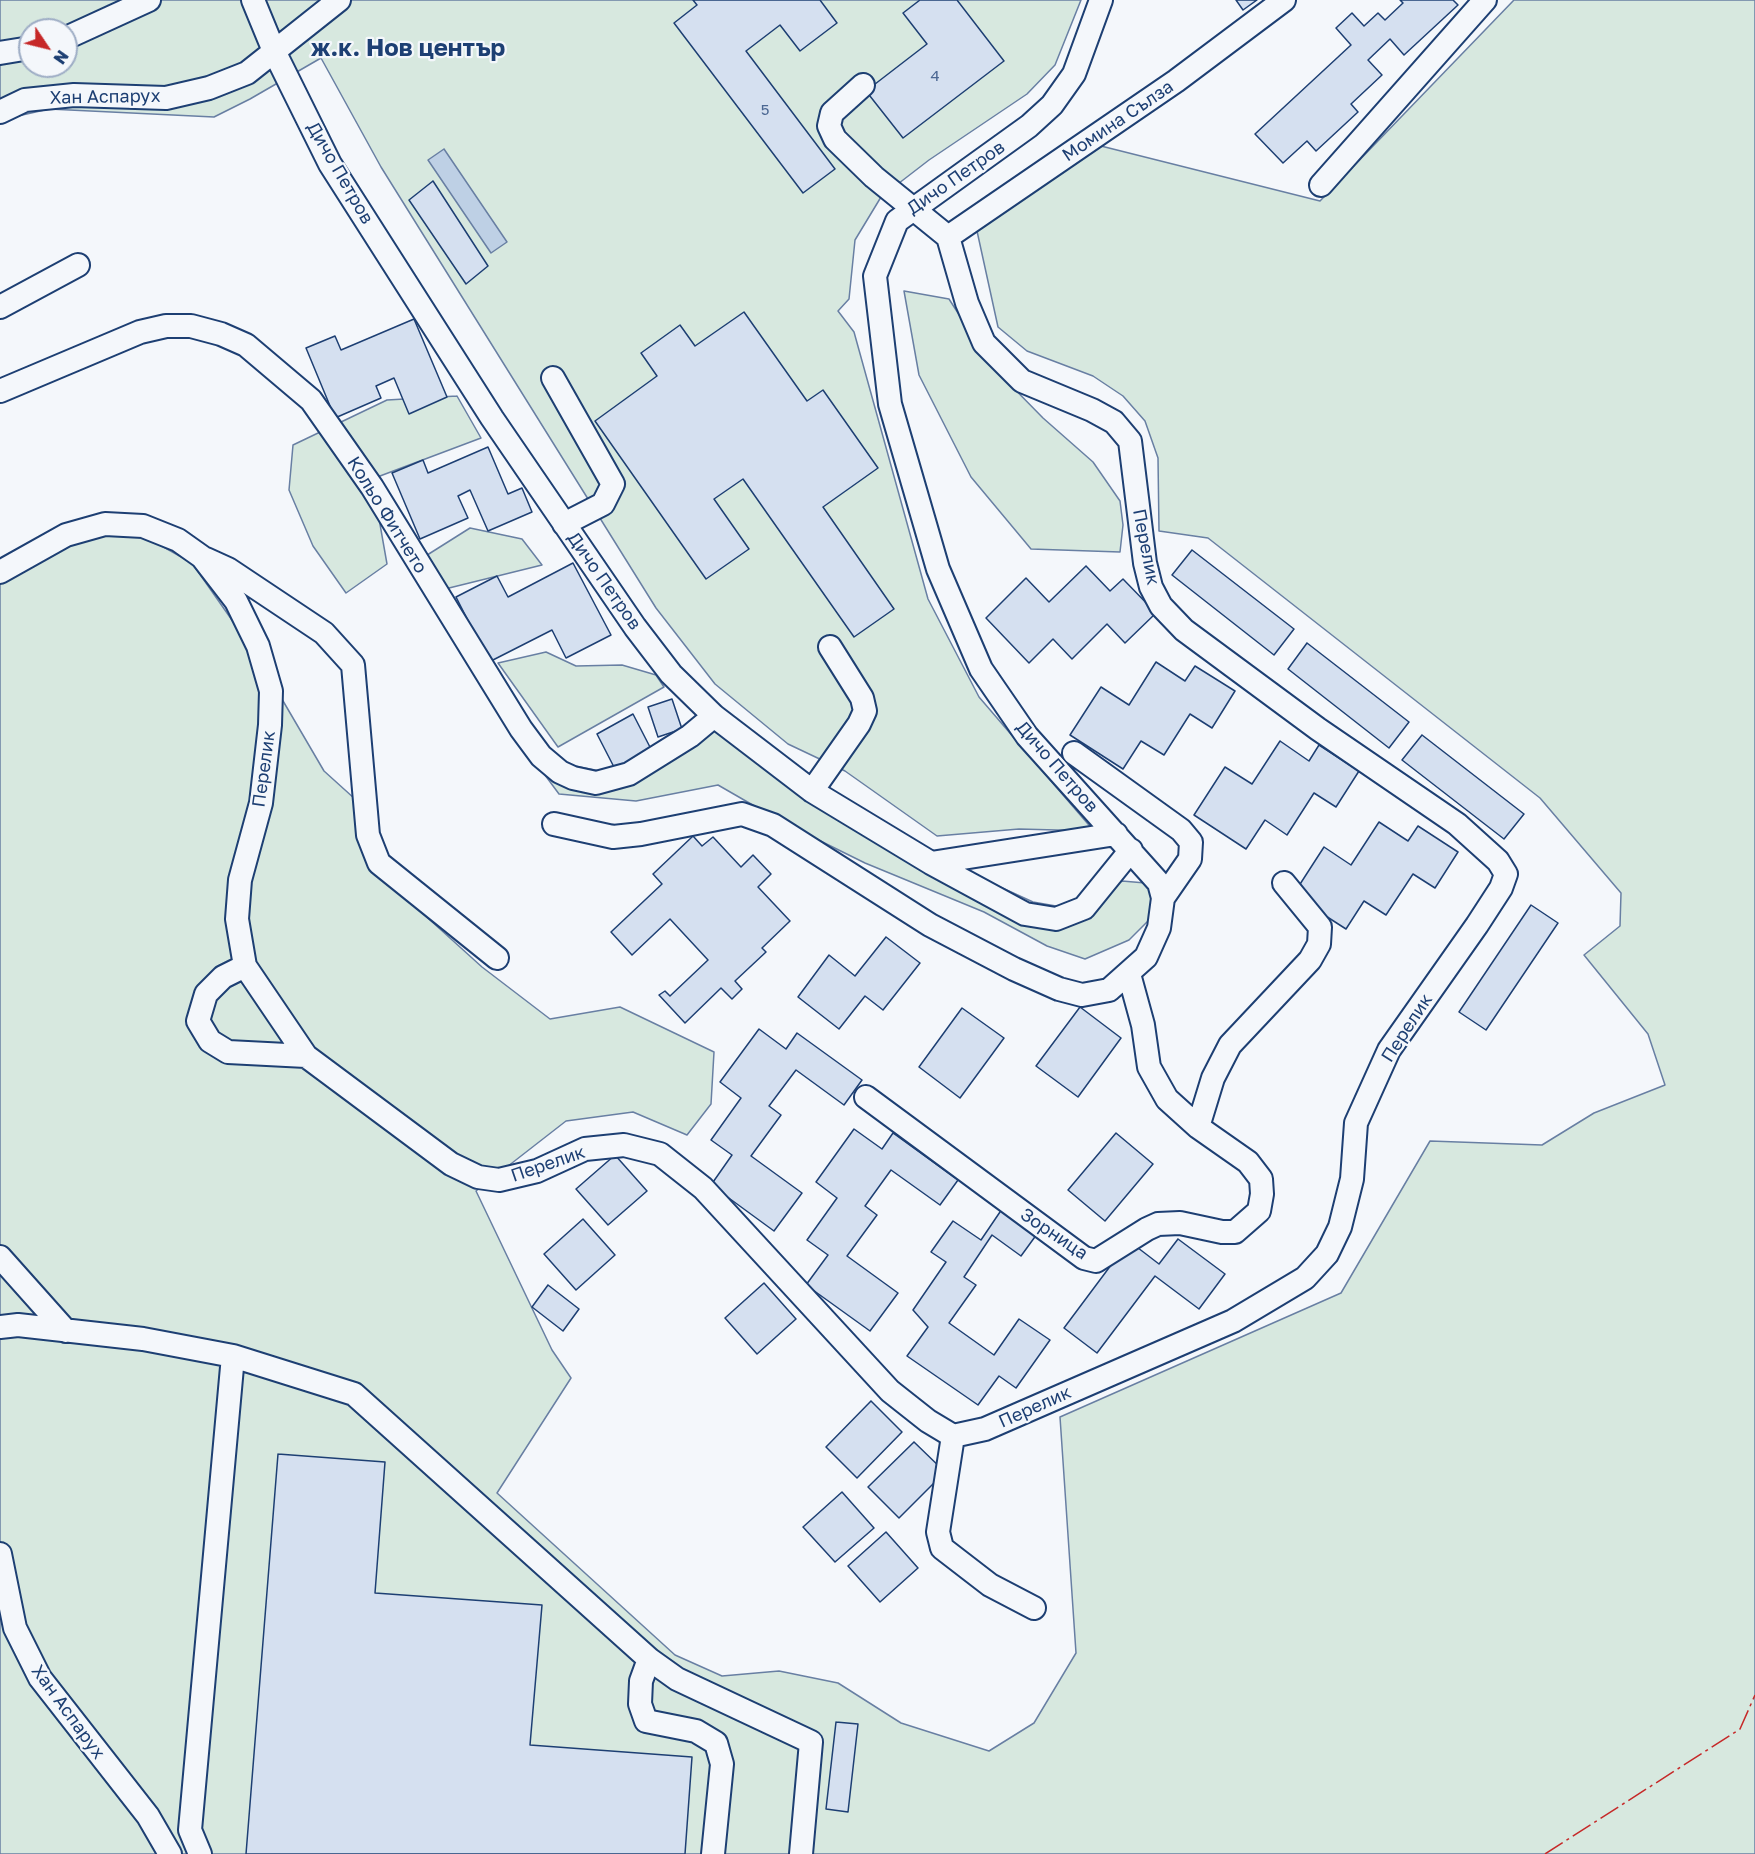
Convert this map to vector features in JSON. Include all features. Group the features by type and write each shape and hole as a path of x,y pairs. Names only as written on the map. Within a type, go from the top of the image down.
{"street":[{"path":"78,33 149,0"},
{"name":"Дичо Петров","path":"253,0 274,51 330,164 492,418 671,674 714,716 812,791 931,864 1025,914 1056,919 1084,908 1123,842"},
{"name":"Хан Аспарух","path":"0,112 25,100 74,95 166,98 209,88 247,73 339,0"},
{"name":"Дичо Петров","path":"1101,0 1074,74 1052,105 1029,126 897,221 875,276 890,404 938,569 981,669 1028,736 1159,883 1163,898"},
{"name":"Момина Сълза","path":"948,237 1176,81 1284,0"},
{"path":"1321,185 1485,0"},
{"path":"0,53 18,50"},
{"path":"863,85 832,113 829,126 835,139 911,209 948,237"},
{"name":"Перелик","path":"0,572 66,535 105,524 142,525 178,540 202,557 236,601 258,646 271,691 270,725 261,803 240,880 237,919 245,966 306,1056 451,1164 478,1177 499,1180 537,1171 585,1149 624,1145 660,1154 704,1188 890,1391 928,1421 953,1436 985,1429 1233,1321 1305,1278 1327,1254 1340,1227 1352,1179 1356,1123 1389,1050 1477,926 1501,888 1506,874 1498,861 1457,824 1299,715 1184,630 1161,606 1151,586 1145,563 1130,441 1114,422 1092,410 1022,381 984,343 967,303 948,237"},
{"path":"0,307 78,265"},
{"name":"Кольо Фитчето","path":"0,391 140,332 166,326 191,326 221,334 246,345 311,400 372,487 521,729 541,756 560,772 573,778 596,783 629,774 690,736 714,716"},
{"path":"553,378 613,484 603,504 564,524"},
{"path":"202,557 228,568 324,633 353,665 368,835 379,863 497,958"},
{"path":"812,791 859,724 865,711 862,698 830,647"},
{"path":"554,824 613,837 641,834 742,814 773,825 930,925 1059,988 1082,995 1109,990 1146,957 1159,928 1163,898 1190,859 1191,842 1181,830 1074,753"},
{"path":"931,864 1123,842"},
{"path":"1198,1127 1213,1078 1230,1045 1310,960 1319,944 1320,927 1284,883"},
{"path":"245,966 223,977 206,994 198,1021 210,1041 228,1053 306,1056"},
{"name":"Зорница","path":"866,1097 1084,1258 1096,1261 1147,1228 1158,1224 1180,1222 1222,1232 1235,1232 1259,1211 1263,1194 1261,1179 1248,1162 1198,1127 1167,1099 1149,1067 1143,1025 1129,974"},
{"path":"0,1257 66,1331"},
{"path":"0,1327 18,1325 143,1339 233,1356 354,1394 649,1659 677,1679 811,1742 801,1854"},
{"path":"200,1854 190,1830 233,1356"},
{"path":"953,1436 938,1532 942,1548 990,1585 1034,1608"},
{"name":"Хан Аспарух","path":"0,1554 15,1628 40,1678 148,1816 170,1854"},
{"path":"649,1659 640,1681 640,1704 646,1721 696,1731 716,1743 722,1764 713,1854"}],"shaded area":[{"path":"0,0 1081,0 1055,65 1027,94 929,160 881,197 855,240 849,299 838,311 854,332 928,599 979,697 1094,831 1019,829 937,836 845,771 788,744 715,684 656,608 381,167 321,58 214,117 49,109 0,120"},
{"path":"1514,0 1755,0 1755,1854 0,1854 0,579 43,554 93,536 144,536 192,563 255,653 324,771 355,799 367,863 482,967 550,1019 620,1007 714,1052 711,1104 687,1135 633,1112 566,1121 476,1191 552,1350 571,1378 497,1493 675,1655 722,1676 779,1671 838,1683 901,1723 989,1751 1034,1723 1076,1653 1060,1417 1341,1293 1430,1141 1542,1145 1594,1113 1665,1085 1648,1034 1584,955 1620,926 1621,893 1540,798 1208,538 1159,531 1158,458 1145,421 1123,396 1093,376 1027,351 998,327 977,231 1097,145 1320,201"},
{"path":"904,291 949,299 992,366 1043,418 1093,462 1120,501 1123,525 1120,552 1031,549 971,477 919,375"},
{"path":"457,396 481,438 372,479 387,564 346,593 313,546 289,490 293,445 387,400"},
{"path":"470,528 522,539 542,565 445,589 424,557"},
{"path":"546,652 576,666 622,665 656,675 664,687 558,747 498,663"},
{"path":"714,729 943,861 1033,902 1073,909 1122,881 1157,884 1154,915 1129,940 1085,959 1047,946 984,912 865,863 784,823 718,785 636,801 559,794 525,748 575,766 620,775"}],"water":[{"path":"444,149 507,242 491,253 428,160"}],"building":[{"path":"693,0 820,0 837,23 800,51 780,25 746,51 835,169 803,193 674,23 697,5"},
{"path":"920,0 957,0 1004,61 903,138 866,91 927,44 903,13"},
{"path":"1236,0 1257,0 1243,10"},
{"path":"1400,0 1453,0 1458,5 1404,55 1390,39 1368,60 1382,75 1351,104 1358,112 1316,151 1307,141 1283,163 1255,134 1351,45 1336,28 1352,13 1364,26 1378,13 1385,20 1403,3"},
{"path":"433,181 488,266 466,284 409,200"},
{"path":"744,312 807,401 823,390 878,468 823,507 894,609 854,637 743,479 714,499 749,549 706,579 595,421 657,376 641,353 680,325 695,346"},
{"path":"414,319 447,397 409,414 394,378 376,386 381,398 335,418 306,348 335,336 341,350"},
{"path":"488,447 508,494 522,488 532,512 488,531 470,490 458,496 468,518 420,539 392,473 423,460 428,473"},
{"path":"1192,550 1294,629 1274,655 1172,575"},
{"path":"573,563 611,635 566,658 552,630 489,662 456,597 497,576 508,597"},
{"path":"1086,566 1110,591 1123,579 1156,613 1125,643 1107,624 1072,659 1053,639 1029,663 986,618 1026,578 1049,602"},
{"path":"1307,643 1409,722 1389,748 1288,669"},
{"path":"1156,662 1185,681 1195,666 1235,691 1212,728 1190,714 1164,755 1141,741 1123,769 1070,735 1101,687 1129,705"},
{"path":"672,699 682,729 658,737 648,707"},
{"path":"633,714 652,751 616,771 597,734"},
{"path":"1422,735 1524,814 1504,839 1402,760"},
{"path":"1280,741 1309,761 1319,745 1359,771 1336,807 1314,793 1287,835 1265,820 1246,849 1194,815 1225,767 1252,784"},
{"path":"1379,822 1408,841 1418,826 1458,852 1435,888 1413,874 1386,915 1364,901 1346,929 1293,895 1324,847 1351,865"},
{"path":"693,836 702,846 713,837 741,867 753,855 771,874 758,887 790,921 762,948 766,952 735,981 742,989 732,999 721,988 685,1023 659,995 665,991 670,996 708,960 670,919 632,955 611,932 662,884 653,874"},
{"path":"1531,905 1558,923 1486,1030 1459,1012"},
{"path":"886,937 920,963 883,1010 865,996 839,1029 798,997 829,955 855,976"},
{"path":"1080,1007 1121,1038 1078,1097 1036,1066"},
{"path":"962,1008 1004,1038 960,1098 919,1067"},
{"path":"759,1029 786,1049 797,1033 862,1080 844,1105 796,1070 769,1106 781,1115 751,1156 802,1193 774,1231 711,1185 732,1155 711,1140 741,1098 720,1082"},
{"path":"854,1129 882,1149 893,1133 958,1180 940,1205 891,1170 865,1206 877,1215 847,1256 898,1293 870,1331 806,1285 828,1255 807,1240 837,1198 816,1182"},
{"path":"1116,1133 1153,1164 1105,1221 1068,1190"},
{"path":"615,1155 647,1191 608,1225 576,1189"},
{"path":"1002,1209 1037,1234 1021,1256 992,1235 964,1277 976,1285 949,1323 994,1355 1019,1319 1050,1340 1016,1388 999,1376 978,1405 907,1356 928,1327 913,1310 946,1262 931,1252 953,1221 981,1240"},
{"path":"583,1219 615,1255 576,1290 544,1254"},
{"path":"1178,1239 1225,1274 1199,1309 1155,1276 1097,1353 1064,1328 1129,1241 1159,1264"},
{"path":"764,1283 796,1319 757,1354 725,1318"},
{"path":"548,1285 579,1309 563,1331 532,1307"},
{"path":"871,1401 902,1432 857,1478 826,1447"},
{"path":"914,1442 945,1472 899,1518 868,1487"},
{"path":"278,1454 385,1462 375,1593 542,1605 530,1745 692,1757 685,1854 246,1854"},
{"path":"842,1492 874,1528 835,1562 803,1527"},
{"path":"886,1532 918,1568 880,1602 848,1566"},
{"path":"836,1722 858,1724 848,1812 826,1809"}],"power":[{"path":"1545,1854 1740,1729 1755,1695"}],"district":[{"name":"ж.к. Нов център","path":"408,48"}]}
